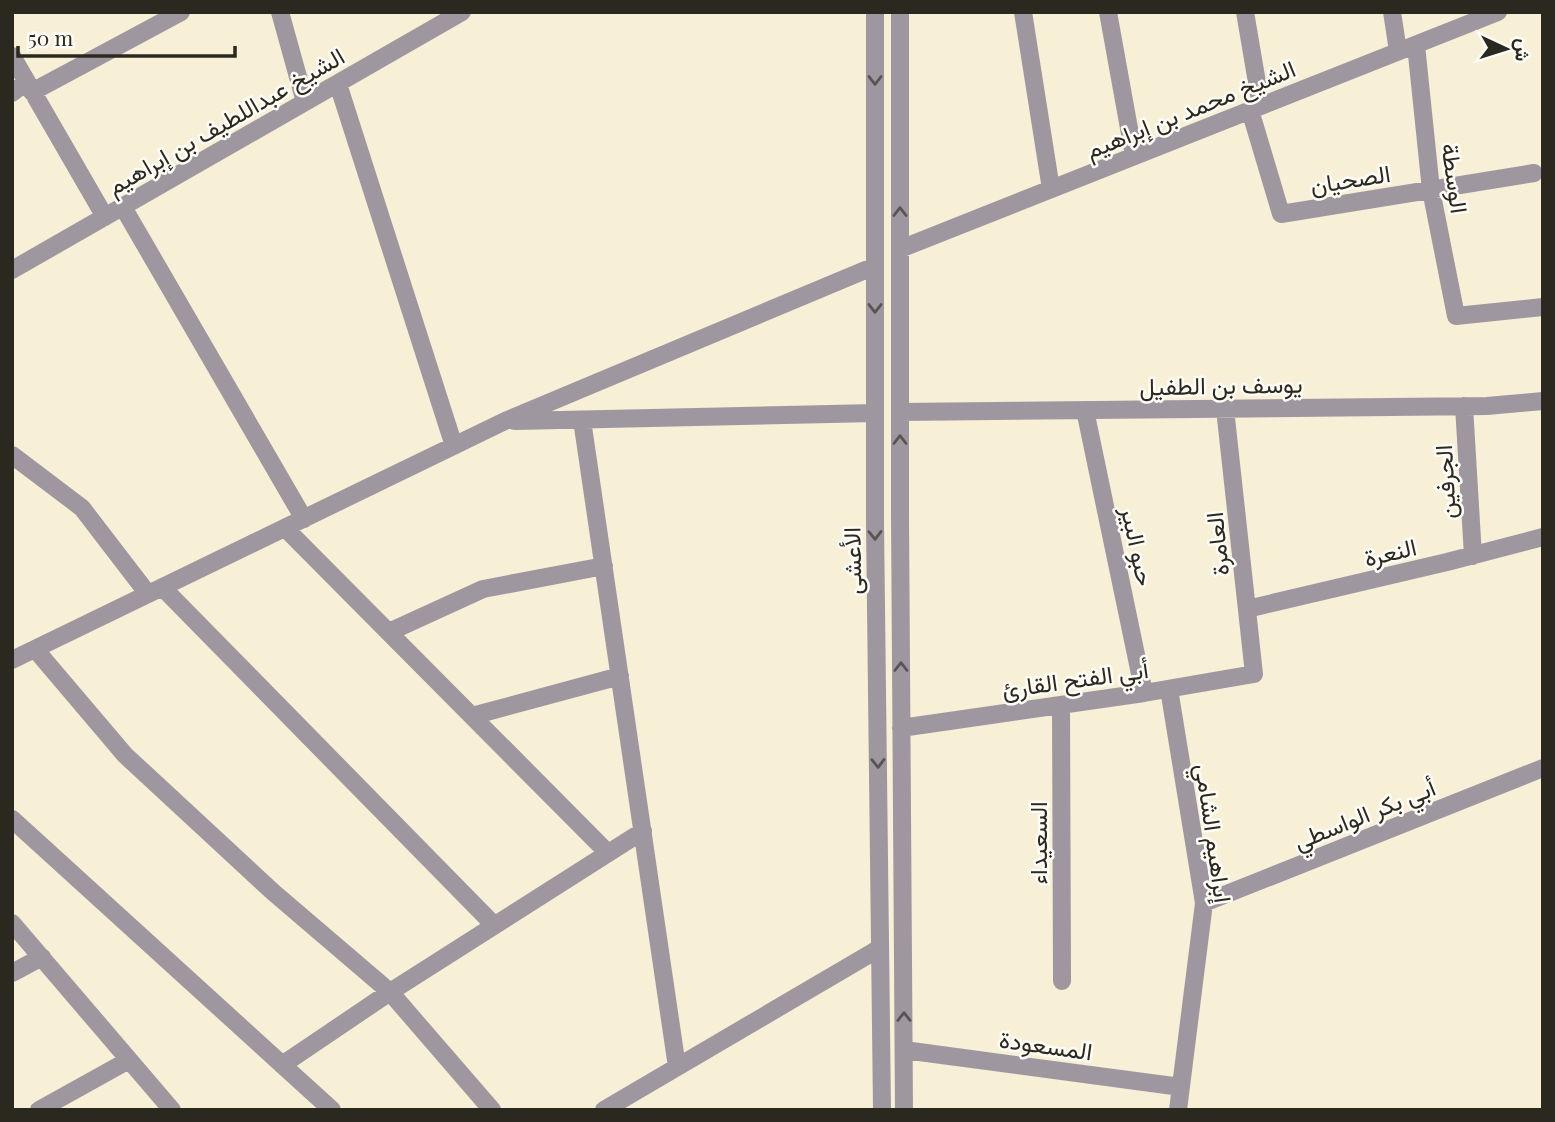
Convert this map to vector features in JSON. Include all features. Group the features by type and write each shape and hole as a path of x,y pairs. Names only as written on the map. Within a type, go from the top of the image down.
{"street":[{"path":"23,89 181,12"},
{"path":"280,12 305,102"},
{"name":"الأعشى","path":"875,12 875,413 882,1110"},
{"name":"الأعشى","path":"900,12 904,1110"},
{"path":"1023,12 1051,189"},
{"path":"1108,12 1134,156"},
{"path":"1245,12 1256,108"},
{"path":"1392,12 1398,51"},
{"name":"الشيخ محمد بن إبراهيم","path":"900,249 1498,12"},
{"name":"الشيخ عبداللطيف بن إبراهيم","path":"12,270 461,13"},
{"name":"الوسطة","path":"1416,45 1431,190 1456,316 1543,307"},
{"path":"12,56 23,89 105,217"},
{"path":"338,84 454,446"},
{"name":"الصحيان","path":"1256,108 1281,214 1534,173"},
{"path":"123,207 304,519"},
{"path":"492,1110 390,992 273,892 125,755 21,652 155,591 505,421 875,266"},
{"name":"يوسف بن الطفيل","path":"900,412 1487,406 1543,401"},
{"name":"الجرفين","path":"1464,406 1473,555"},
{"name":"العامرة","path":"1225,409 1254,674"},
{"name":"حبو البير","path":"1085,410 1144,693"},
{"path":"505,421 875,413"},
{"path":"582,420 677,1067"},
{"path":"12,455 82,508 155,591 494,925"},
{"path":"285,528 608,853"},
{"name":"النعرة","path":"1247,610 1543,537"},
{"path":"389,632 483,589 604,566"},
{"name":"أبي الفتح القارئ","path":"901,728 1144,693 1254,674"},
{"path":"472,716 620,676"},
{"name":"إبراهيم الشامي","path":"1168,689 1204,903 1178,1110"},
{"name":"السعيداء","path":"1061,705 1062,981"},
{"name":"أبي بكر الواسطي","path":"1204,903 1543,768"},
{"path":"12,819 332,1110"},
{"path":"282,1065 390,992 643,831"},
{"path":"12,923 172,1110"},
{"path":"604,1110 880,948"},
{"path":"12,973 42,957"},
{"name":"المسعودة","path":"904,1049 1181,1087"},
{"path":"39,1110 129,1060"}]}
